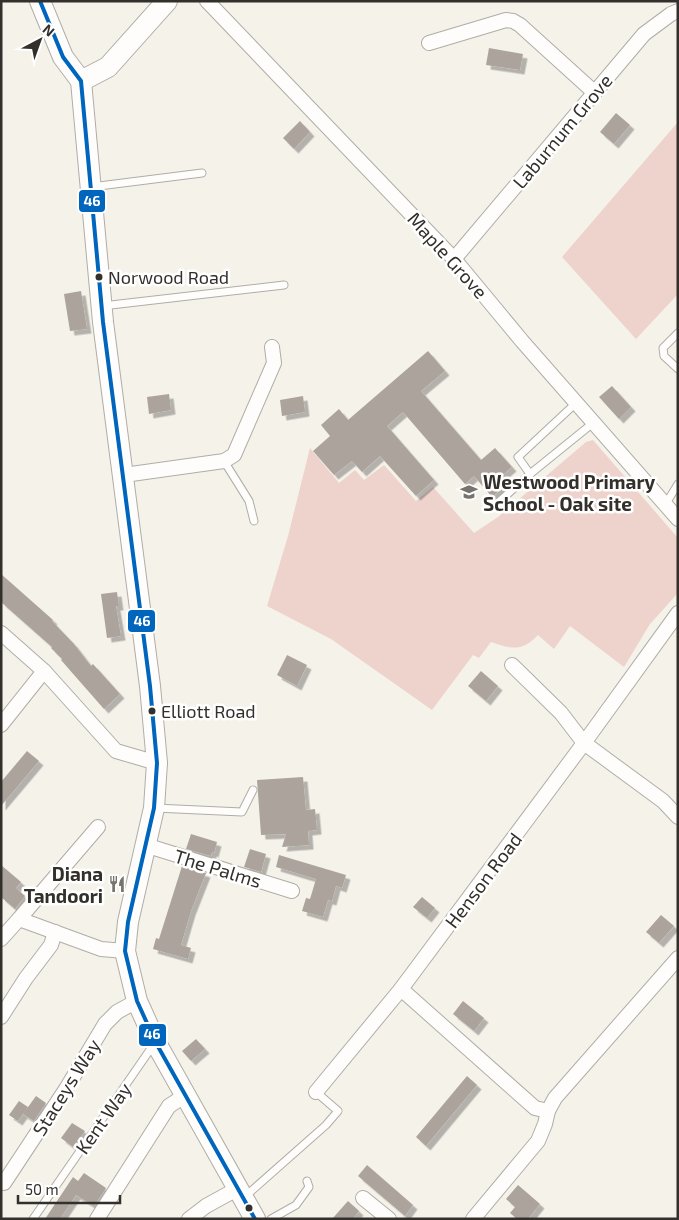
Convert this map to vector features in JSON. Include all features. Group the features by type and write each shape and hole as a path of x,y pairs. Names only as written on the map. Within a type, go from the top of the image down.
{"main road":[{"path":"40,1 63,57 81,81 102,306 150,686 157,764 154,808 128,922 125,951 137,1001 156,1043 255,1219"},
{"path":"81,81 108,67 167,1"}],"street":[{"name":"Maple Grove","path":"207,1 454,259 576,403 678,519"},
{"name":"Laburnum Grove","path":"454,259 644,34 678,10"},
{"path":"429,43 506,20 513,21 520,25 594,92"},
{"path":"124,475 224,461 234,455 274,363 272,348"},
{"name":"Henson Road","path":"316,1092 400,989 584,743 678,613"},
{"path":"1,633 44,671 116,751 157,764"},
{"path":"512,665 561,713 584,743 663,801 678,817"},
{"path":"1,725 44,671"},
{"path":"1,939 98,827"},
{"name":"The Palms","path":"145,845 292,891"},
{"path":"19,919 102,949 125,951"},
{"path":"1,1017 26,978 51,945 55,932"},
{"path":"472,1219 538,1141 548,1111 555,1098 678,958"},
{"path":"400,989 535,1108 548,1111"},
{"name":"Staceys Way","path":"4,1183 66,1089 105,1024 117,1012 137,1001"},
{"path":"97,1219 169,1106 186,1095"},
{"path":"189,1219 206,1206 239,1193"},
{"path":"362,1198 372,1214 389,1219"}],"lane":[{"path":"91,187 202,173"},
{"path":"102,306 284,285"},
{"path":"678,333 663,348 664,356 678,369"},
{"path":"530,474 518,457 576,403"},
{"path":"493,507 593,422"},
{"path":"224,461 249,501 254,521"},
{"path":"665,505 678,484"},
{"path":"154,808 242,812 253,790"},
{"name":"Kent Way","path":"34,1219 156,1043"},
{"path":"239,1193 249,1193 326,1126 338,1111 316,1092"},
{"path":"271,1219 296,1205 309,1187 307,1181"}],"shaded area":[{"path":"678,122 678,294 636,339 562,257"},
{"name":"Westwood Primary School - Oak site","path":"593,440 678,538 678,593 650,624 624,667 570,626 554,649 538,635 527,644 516,648 491,642 479,658 473,655 432,710 331,639 267,606 288,536 310,448 339,483 355,470 364,480 384,465 416,501 433,487 474,533 498,517 586,442"}],"building":[{"path":"489,48 523,54 520,70 486,65"},
{"path":"616,113 630,125 614,144 600,132"},
{"path":"300,121 310,132 294,149 283,138"},
{"path":"81,291 87,329 70,331 64,294"},
{"path":"428,351 445,371 421,391 481,460 495,448 512,467 498,479 504,486 492,497 474,476 465,484 403,412 387,426 434,480 416,496 380,456 362,472 352,461 334,475 313,451 330,436 321,425 339,409 348,420"},
{"path":"612,386 631,407 619,419 599,397"},
{"path":"169,394 171,410 149,414 147,397"},
{"path":"303,396 305,412 282,416 280,400"},
{"path":"1,574 53,620 91,666 93,664 120,694 104,709 52,647 1,602"},
{"path":"117,592 119,606 116,606 121,636 107,638 101,594"},
{"path":"287,655 307,665 297,686 277,675"},
{"path":"481,671 498,686 486,701 468,686"},
{"path":"27,751 39,761 1,806 1,782"},
{"path":"303,777 306,810 315,809 317,830 308,831 309,845 282,847 286,834 261,835 257,780"},
{"path":"191,834 217,842 214,853 212,852 211,856 186,849"},
{"path":"250,849 266,854 261,872 244,867"},
{"path":"279,855 346,875 342,888 336,886 332,901 328,900 323,917 302,911 306,898 310,899 316,879 276,867"},
{"path":"1,865 21,882 16,888 25,896 15,909 1,897"},
{"path":"182,866 206,873 191,911 181,945 191,948 188,959 153,949 156,938 159,939"},
{"path":"422,897 435,908 427,918 413,907"},
{"path":"661,915 674,926 659,943 646,932"},
{"path":"463,1001 484,1018 474,1031 453,1014"},
{"path":"196,1039 205,1049 191,1061 182,1051"},
{"path":"467,1076 477,1085 426,1146 416,1137"},
{"path":"36,1096 46,1103 34,1121 23,1114"},
{"path":"19,1101 28,1107 18,1121 9,1115"},
{"path":"72,1123 85,1131 73,1147 61,1138"},
{"path":"367,1165 413,1205 405,1216 358,1176"},
{"path":"84,1173 106,1188 94,1206 76,1195 60,1219 45,1219 73,1177 78,1181"},
{"path":"518,1185 540,1204 528,1219 517,1219 510,1213 515,1207 506,1199"},
{"path":"348,1201 359,1211 353,1219 332,1219"}],"transit line":[{"name":"46","path":"40,1 63,57 81,81 103,322 150,686 157,763 154,808 128,922 125,951 137,1001 156,1043 255,1219"}],"place":[{"name":"Norwood Road","path":"99,277"},
{"name":"Westwood Primary School - Oak site","path":"469,492"},
{"name":"Elliott Road","path":"152,711"},
{"name":"Diana Tandoori","path":"117,884"}]}
